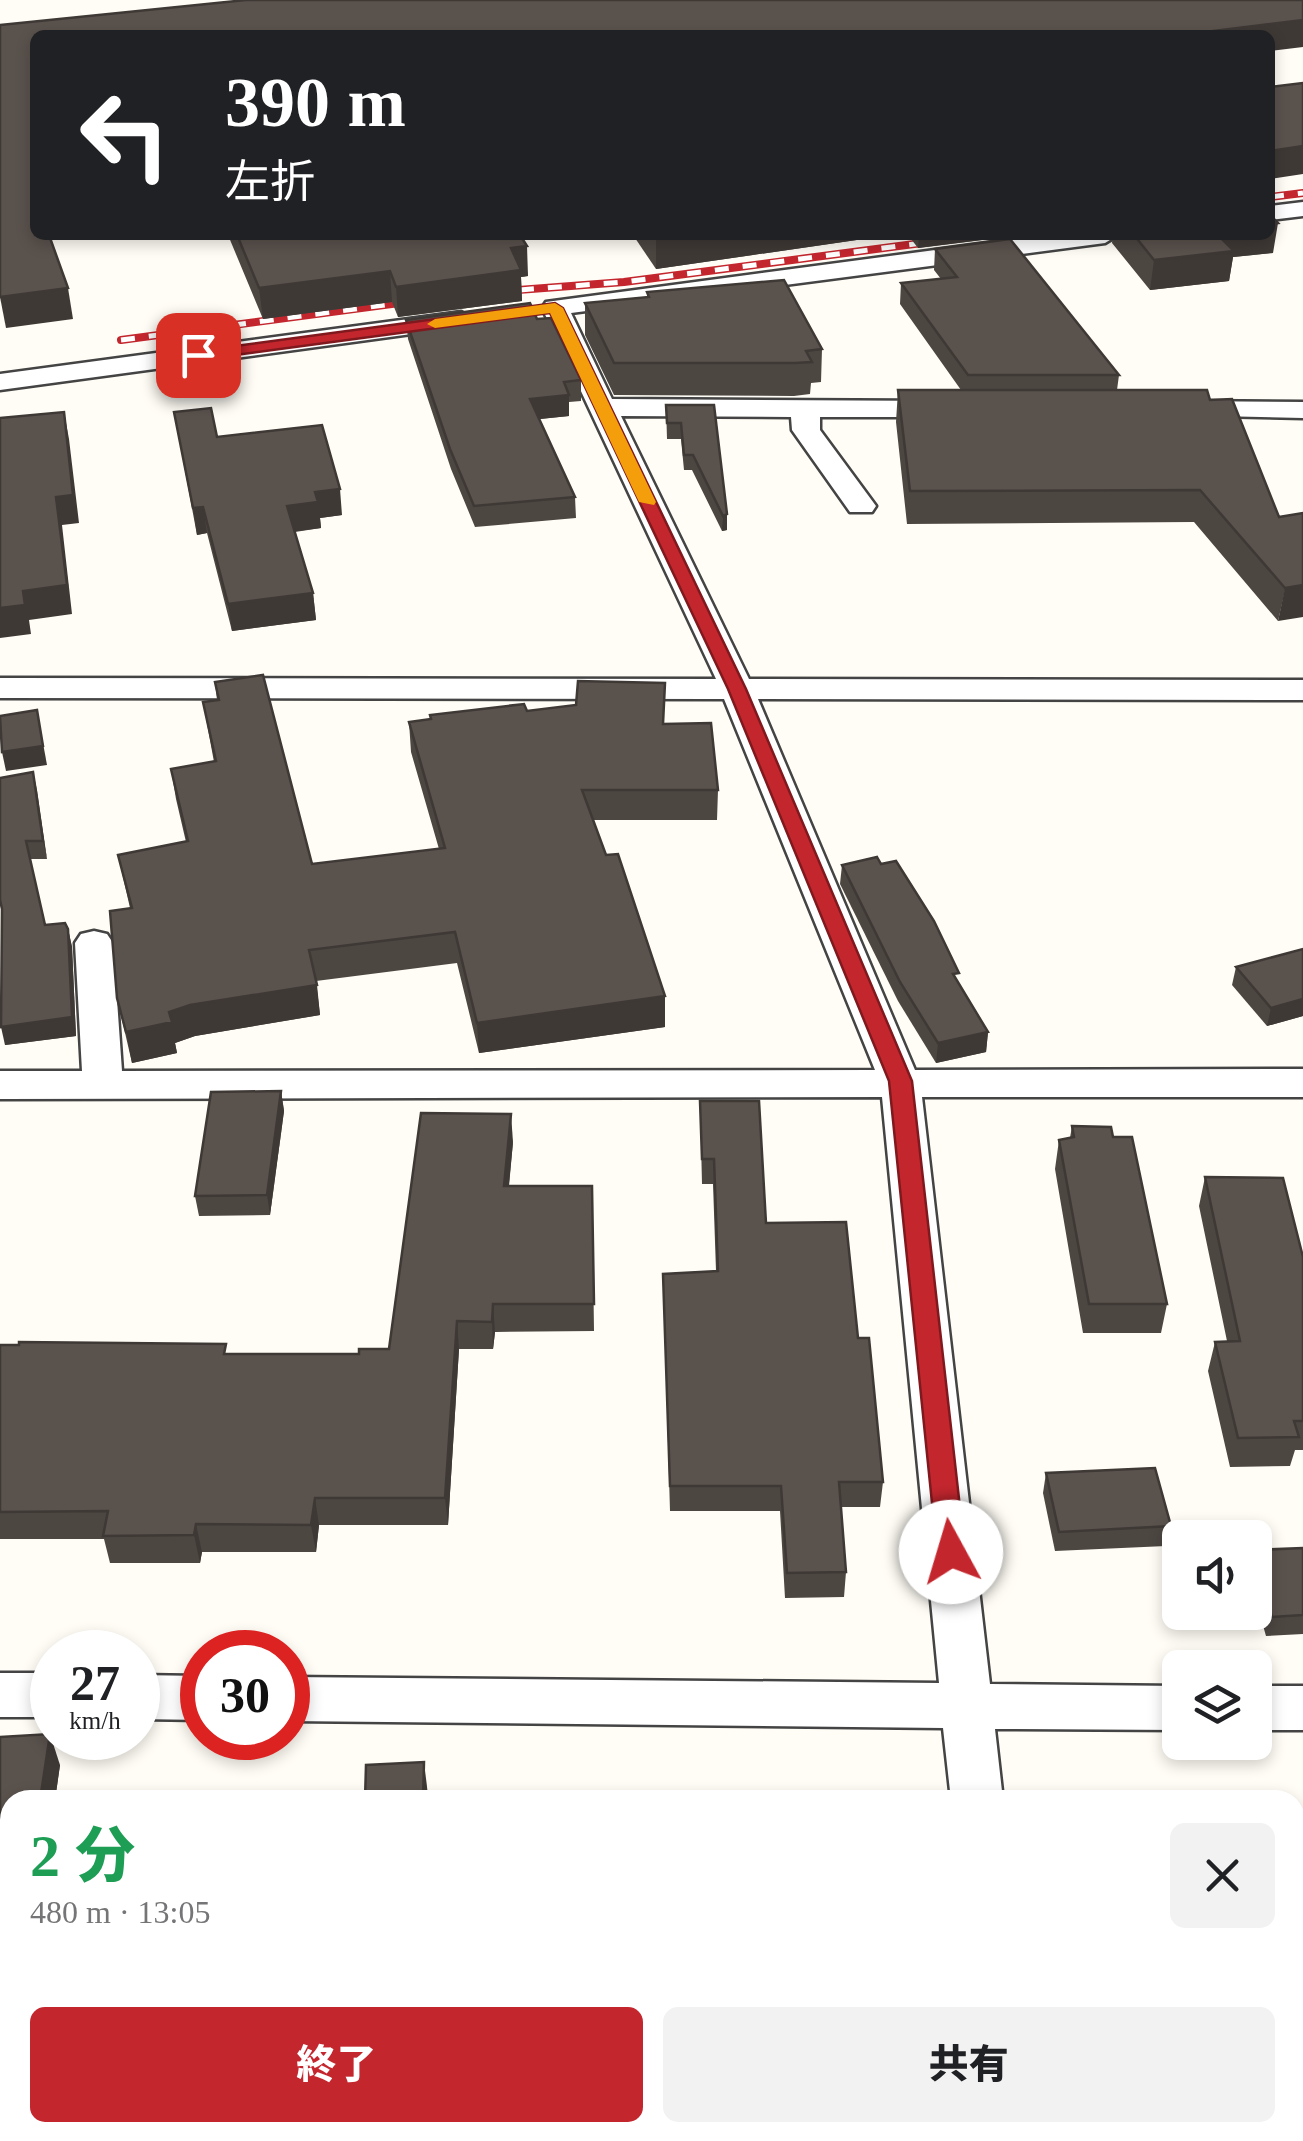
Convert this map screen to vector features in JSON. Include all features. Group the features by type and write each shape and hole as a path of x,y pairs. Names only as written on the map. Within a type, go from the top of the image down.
{"street":[{"path":"1275,212 1303,209"},
{"path":"976,1790 900,1081 737,689 602,407 545,309 1066,240"},
{"path":"0,382 496,316"},
{"path":"602,407 984,409"},
{"path":"805,408 806,430 861,506"},
{"path":"1144,409 1303,410"},
{"path":"0,688 1303,690"},
{"path":"94,943 103,1084"},
{"path":"0,1085 1303,1083"},
{"path":"0,1695 30,1696"},
{"path":"310,1699 1162,1708"},
{"path":"1272,1708 1303,1708"}],"building":[{"path":"246,0 1303,0 1303,20 1222,30 30,30 30,240 51,240 68,288 0,297 0,25"},
{"path":"1303,83 1303,146 1275,150 1275,86"},
{"path":"239,240 523,240 527,246 511,248 521,270 396,287 390,271 259,288"},
{"path":"1011,240 1119,375 968,375 901,283 957,277 935,249"},
{"path":"1138,240 1223,240 1234,251 1154,260"},
{"path":"784,280 822,349 806,351 812,362 614,363 585,303 649,297 647,292"},
{"path":"530,303 537,319 551,318 581,380 564,382 569,395 530,399 575,497 474,506 406,320"},
{"path":"898,390 1207,390 1210,400 1232,399 1279,517 1303,513 1303,585 1285,588 1200,490 910,491"},
{"path":"666,405 714,405 727,514 723,516 693,455 684,455 681,423 667,423"},
{"path":"211,408 217,437 322,425 340,489 315,492 318,502 287,506 313,593 228,604 203,507 193,508 174,412"},
{"path":"64,412 73,495 56,497 67,585 23,591 25,605 0,608 0,418"},
{"path":"263,675 312,864 445,848 409,722 431,719 430,715 524,704 527,711 576,705 578,681 665,683 663,724 711,723 718,790 582,790 606,855 618,854 665,996 477,1023 455,932 309,950 317,985 190,1005 169,1012 172,1022 126,1032 117,998 110,911 132,908 118,855 188,841 171,769 216,761 203,702 219,700 215,682"},
{"path":"37,710 43,746 2,752 0,716"},
{"path":"33,772 43,841 26,841 45,925 65,923 68,929 72,1017 1,1027 0,778"},
{"path":"877,857 881,864 896,861 934,921 959,973 953,974 988,1032 938,1043 900,982 842,865"},
{"path":"1303,949 1303,999 1271,1008 1236,967"},
{"path":"281,1091 267,1195 195,1196 211,1092"},
{"path":"700,1101 759,1101 766,1223 846,1222 858,1338 869,1338 883,1482 839,1482 846,1572 787,1573 781,1486 670,1486 663,1274 718,1271 714,1159 702,1159"},
{"path":"421,1113 511,1114 504,1186 592,1186 594,1304 493,1304 492,1322 457,1321 445,1498 315,1498 311,1525 196,1524 194,1535 103,1536 108,1511 0,1512 0,1345 226,1344 224,1354 359,1354 359,1349 389,1349"},
{"path":"1072,1126 1111,1127 1113,1137 1132,1137 1167,1304 1089,1304 1059,1140 1074,1137"},
{"path":"1205,1177 1283,1178 1303,1257 1303,1421 1294,1421 1299,1437 1238,1438 1215,1342 1240,1341"},
{"path":"1155,1468 1169,1520 1162,1520 1162,1526 1059,1532 1046,1473"},
{"path":"1303,1548 1303,1615 1272,1617 1272,1549"},
{"path":"30,1735 30,1760 46,1760 42,1790 0,1790 0,1737"},
{"path":"424,1762 423,1790 365,1790 366,1765"}],"railway":[{"path":"1275,196 1303,193"},
{"path":"492,292 624,282 945,240"},
{"path":"121,340 422,300"}],"slow traffic":[{"path":"435,324 555,308 648,502"}],"route":[{"path":"198,355 555,308 737,689 900,1081 951,1552"}]}
